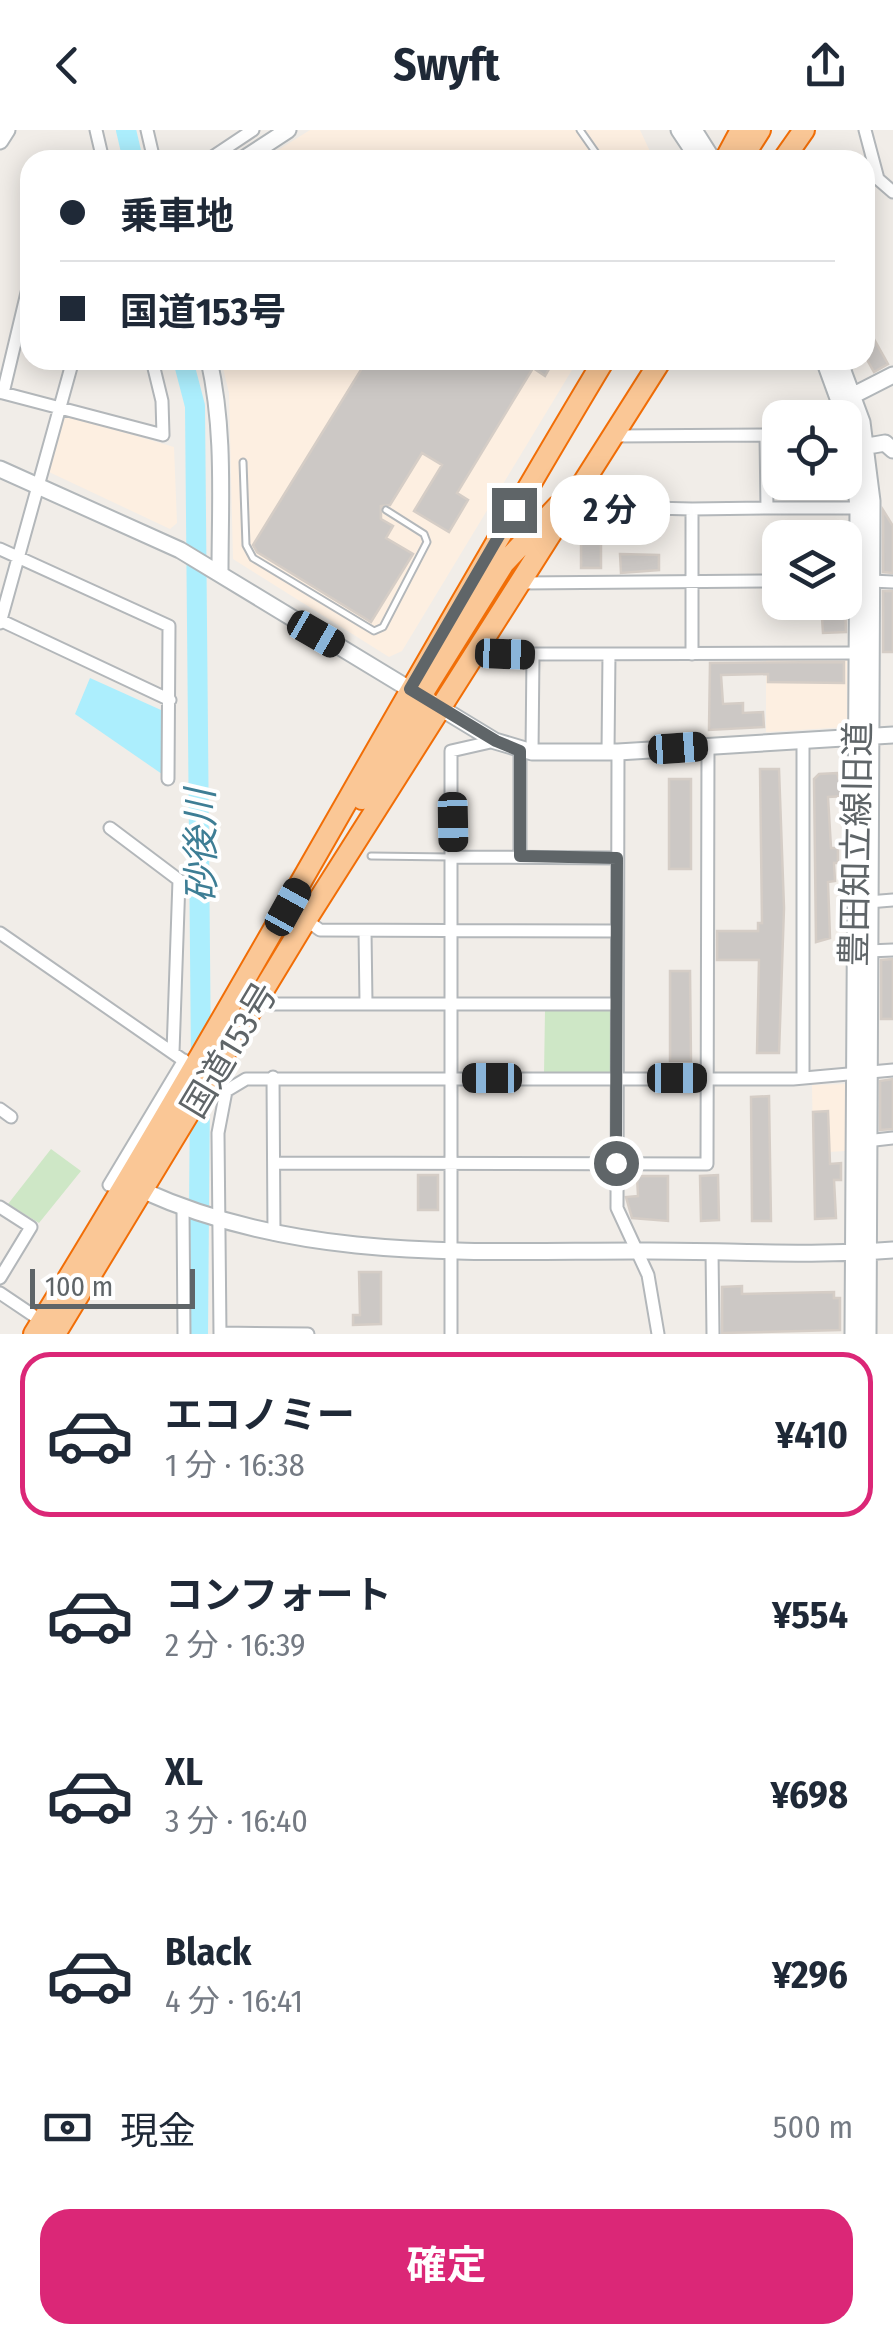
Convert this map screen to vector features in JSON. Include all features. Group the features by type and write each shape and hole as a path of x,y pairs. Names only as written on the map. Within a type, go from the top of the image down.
{"highway":[{"name":"国道153号","path":"50,1331 144,1191 198,1070 306,920 568,419 598,370"},
{"path":"568,419 605,370"},
{"name":"国道153号","path":"50,1331 322,846 357,807 424,698 477,652 655,370"},
{"path":"424,698 504,563 584,486"}],"street":[{"path":"0,141 7,130"},
{"path":"223,150 254,130"},
{"path":"257,150 288,130"},
{"path":"875,168 878,180 893,192"},
{"path":"20,317 1,388 4,394 163,435 162,401 154,370"},
{"path":"70,370 1,622 170,700"},
{"path":"212,370 224,481 220,573"},
{"name":"豊田知立線旧道","path":"830,370 868,446 862,527"},
{"name":"豊田知立線旧道","path":"841,370 847,398"},
{"path":"847,398 893,375"},
{"path":"615,436 762,436"},
{"path":"868,446 885,442 893,450"},
{"path":"0,469 39,484 220,573 496,741 526,751 613,752 893,735"},
{"path":"767,500 767,508"},
{"name":"豊田知立線旧道","path":"857,500 858,520"},
{"path":"570,506 858,508"},
{"path":"692,508 692,654"},
{"path":"0,549 19,554 169,626 168,778"},
{"path":"522,582 762,580"},
{"path":"862,581 893,582"},
{"name":"豊田知立線旧道","path":"857,620 864,736 861,1252 868,1334"},
{"name":"豊田知立線旧道","path":"854,1334 866,1141 860,1074 868,952 860,620"},
{"path":"477,652 857,653"},
{"path":"520,856 533,654"},
{"path":"610,654 617,858 617,1208 638,1250 656,1304 658,1334"},
{"path":"451,1334 452,752 496,741"},
{"path":"803,741 804,1078"},
{"path":"274,1163 707,1164 708,746"},
{"path":"110,828 174,872 179,880 198,1070 218,1133 220,1334 308,1334"},
{"path":"454,857 617,858"},
{"path":"868,902 893,900"},
{"path":"306,920 320,930 617,931"},
{"path":"365,931 366,1003"},
{"path":"0,933 198,1070 246,1079 804,1078 893,1070"},
{"path":"868,952 893,950"},
{"path":"273,1004 616,1004"},
{"path":"109,1185 198,1070"},
{"path":"273,1077 274,1234"},
{"path":"866,1141 893,1138"},
{"path":"144,1191 218,1221 351,1248 453,1252 893,1250"},
{"path":"0,1207 30,1227 0,1278"},
{"path":"183,1209 184,1334"},
{"path":"0,1220 14,1216"},
{"path":"712,1251 713,1334"},
{"path":"0,1293 50,1331"}],"lane":[{"path":"243,462 246,545 253,558 374,631 383,627 426,542 424,534 386,510"},
{"path":"371,856 454,857"}],"shaded area":[{"path":"310,130 640,130 649,150 278,150"},
{"path":"223,370 572,370 402,651 389,657 233,559 229,393"},
{"path":"68,416 174,447 177,523 170,529 49,472 62,419"},
{"path":"847,658 847,727 766,732 766,659"},
{"path":"846,1084 845,1151 813,1153 812,1085"}],"green space":[{"path":"545,1011 610,1011 610,1074 544,1074"},
{"path":"51,1149 81,1171 39,1223 8,1204"}],"water":[{"path":"90,678 161,710 162,774 75,714"}],"building":[{"path":"875,341 888,364 873,370"},
{"path":"361,370 532,370 457,493 468,500 449,532 414,511 442,465 422,453 390,505 381,506 381,519 393,526 386,538 413,554 371,622 257,552 253,545"},
{"path":"883,510 893,526 893,573 883,572"},
{"path":"581,539 601,539 601,568 581,568"},
{"path":"620,554 659,555 659,570 621,573"},
{"path":"883,591 893,591 893,652 883,652"},
{"path":"822,620 846,620 846,632 823,633"},
{"path":"844,662 844,683 768,682 768,674 721,675 723,704 743,703 743,713 763,712 764,727 709,730 710,663"},
{"path":"760,769 779,769 784,908 779,1053 757,1053 759,960 717,960 717,931 758,931 758,923 762,923"},
{"path":"837,773 844,796 828,797 831,848 838,848 835,881 828,882 830,938 816,942 814,779 819,774"},
{"path":"669,779 691,779 691,869 669,869"},
{"path":"893,959 893,1019 881,1019 881,960"},
{"path":"670,971 690,971 691,1061 670,1061"},
{"path":"893,1079 893,1129 880,1130 880,1081"},
{"path":"769,1096 771,1221 752,1221 751,1097"},
{"path":"828,1111 830,1164 841,1163 841,1180 834,1180 836,1218 815,1219 813,1112"},
{"path":"418,1175 438,1175 438,1210 418,1210"},
{"path":"718,1175 719,1220 701,1221 700,1176"},
{"path":"637,1176 668,1176 668,1221 632,1218 626,1197 638,1196"},
{"path":"359,1272 381,1272 381,1324 353,1325 353,1315 360,1315"},
{"path":"742,1286 742,1294 834,1292 834,1298 840,1298 840,1330 722,1333 722,1287"}],"waterway":[{"name":"砂後川","path":"126,130 131,150"},
{"name":"砂後川","path":"186,370 195,406 201,1061"},
{"name":"砂後川","path":"198,1334 200,1090"}],"route":[{"path":"514,510 410,689 496,741 520,751 520,856 617,858 616,1163"}]}
